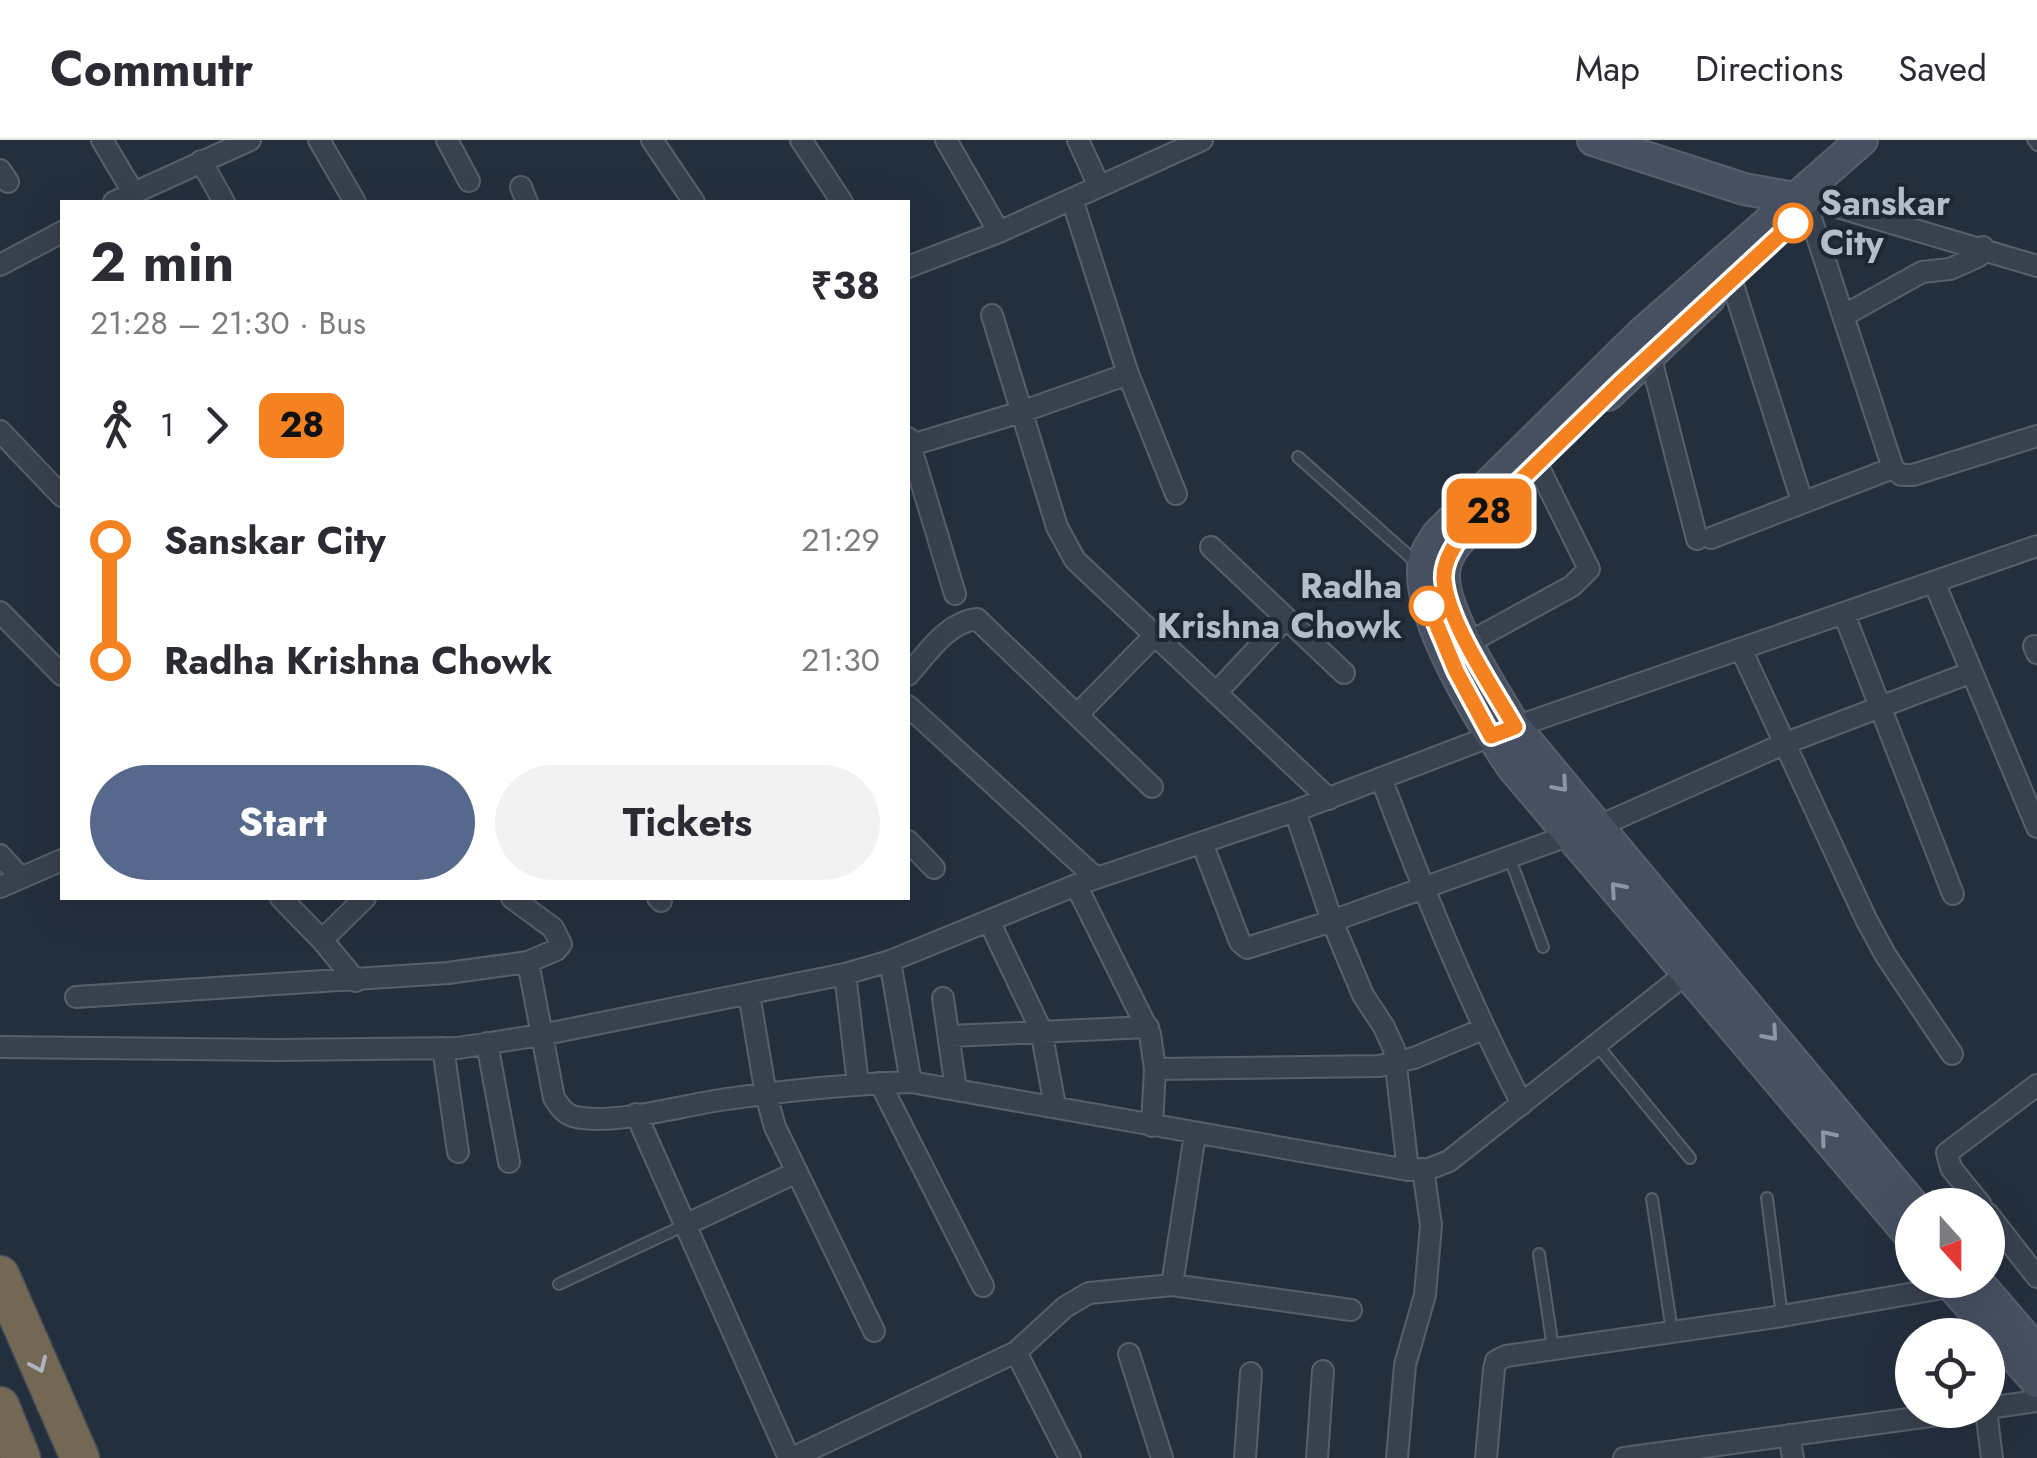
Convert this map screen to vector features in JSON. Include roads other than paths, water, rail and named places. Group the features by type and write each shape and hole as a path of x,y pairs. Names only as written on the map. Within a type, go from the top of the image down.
{"highway":[{"path":"0,1276 80,1458"},
{"path":"0,1406 22,1458"}],"street":[{"path":"102,140 133,192"},
{"path":"118,200 250,140"},
{"path":"319,140 354,200"},
{"path":"447,140 470,181"},
{"path":"652,140 693,200"},
{"path":"801,140 841,200"},
{"path":"946,140 999,232"},
{"path":"1078,140 1099,186"},
{"path":"910,266 999,232 1202,140"},
{"path":"1593,140 1711,179 1983,247 2037,266"},
{"path":"1806,203 1862,140"},
{"path":"1886,140 1728,267 1484,487 1438,534 1426,551 1422,568 1429,606 1471,702 1503,732 1584,831 1898,1188"},
{"path":"201,161 223,200"},
{"path":"1072,199 1128,374 1176,494"},
{"path":"1806,203 1893,468 1901,474 1913,475 2037,436"},
{"path":"0,265 60,233"},
{"path":"1843,316 1922,272 1950,268 1979,256 1983,247"},
{"path":"1503,732 1448,599 1444,576 1448,558 1456,543 1650,355 1728,267"},
{"path":"1728,267 1802,502"},
{"path":"992,314 1066,546 1084,570 1329,799"},
{"path":"1650,355 1704,538 1893,468"},
{"path":"910,442 1021,412 1128,374"},
{"path":"0,431 60,494"},
{"path":"910,449 955,594"},
{"path":"1468,643 1572,586 1588,569 1537,464"},
{"path":"0,1047 443,1048 541,1035 845,974 890,961 1086,881 1295,812 1503,732 2037,546"},
{"path":"1211,547 1344,673"},
{"path":"1934,582 2037,827"},
{"path":"0,612 60,673"},
{"path":"1844,614 1953,894"},
{"path":"1216,694 1286,618"},
{"path":"910,672 952,628 965,620 977,619 1152,787"},
{"path":"1078,714 1154,636"},
{"path":"1741,649 1880,944 1952,1054"},
{"path":"1202,843 1240,942 1247,948 1584,831 1786,743 1972,672"},
{"path":"910,708 1086,881 1154,1046 1152,1126"},
{"path":"1381,778 1422,887 1483,1028 1522,1104"},
{"path":"1295,812 1332,921 1363,995 1384,1027 1431,1225 1425,1295 1405,1365 1397,1458"},
{"path":"1584,831 1688,972 1895,1218"},
{"path":"910,844 934,868"},
{"path":"0,856 21,878"},
{"path":"0,887 60,861"},
{"path":"283,900 356,981"},
{"path":"322,940 364,900"},
{"path":"76,997 356,981 528,962 556,950 561,944 558,934 515,900"},
{"path":"989,921 1041,1030 1055,1106"},
{"path":"890,961 912,1082"},
{"path":"528,962 554,1098 571,1116 636,1114 858,1084 912,1082 1415,1170 1448,1160 1688,972"},
{"path":"845,974 858,1084"},
{"path":"749,994 766,1096 776,1127 874,1331"},
{"path":"943,998 956,1089"},
{"path":"950,1036 1148,1027"},
{"path":"1154,1069 1395,1064 1483,1028"},
{"path":"487,1044 510,1162"},
{"path":"443,1048 458,1152"},
{"path":"880,1083 982,1286"},
{"path":"1967,1188 1946,1161 1947,1154 2037,1085"},
{"path":"636,1114 790,1458 1016,1352 1065,1307 1089,1293 1172,1285 1351,1310"},
{"path":"1172,1285 1194,1134"},
{"path":"685,1225 797,1172"},
{"path":"2005,1236 2037,1277"},
{"path":"1486,1458 1496,1361 1506,1356 1782,1316 1895,1295"},
{"path":"1976,1298 2037,1382"},
{"path":"1981,1298 2037,1351"},
{"path":"1016,1352 1070,1458"},
{"path":"1129,1354 1162,1458"},
{"path":"1317,1458 1323,1371"},
{"path":"1245,1458 1251,1373"},
{"path":"2005,1406 2037,1401"},
{"path":"1624,1458 1895,1421"},
{"path":"1989,1428 1992,1458"},
{"path":"1789,1435 1793,1458"}],"lane":[{"path":"1298,457 1422,568"},
{"path":"1508,856 1543,946"},
{"path":"1597,1046 1690,1158"},
{"path":"1767,1198 1782,1316"},
{"path":"1652,1199 1672,1332"},
{"path":"559,1284 685,1225"},
{"path":"1539,1254 1554,1349"}],"place":[{"name":"Sanskar City","path":"1793,223"},
{"name":"Radha Krishna Chowk","path":"1429,606"}]}
